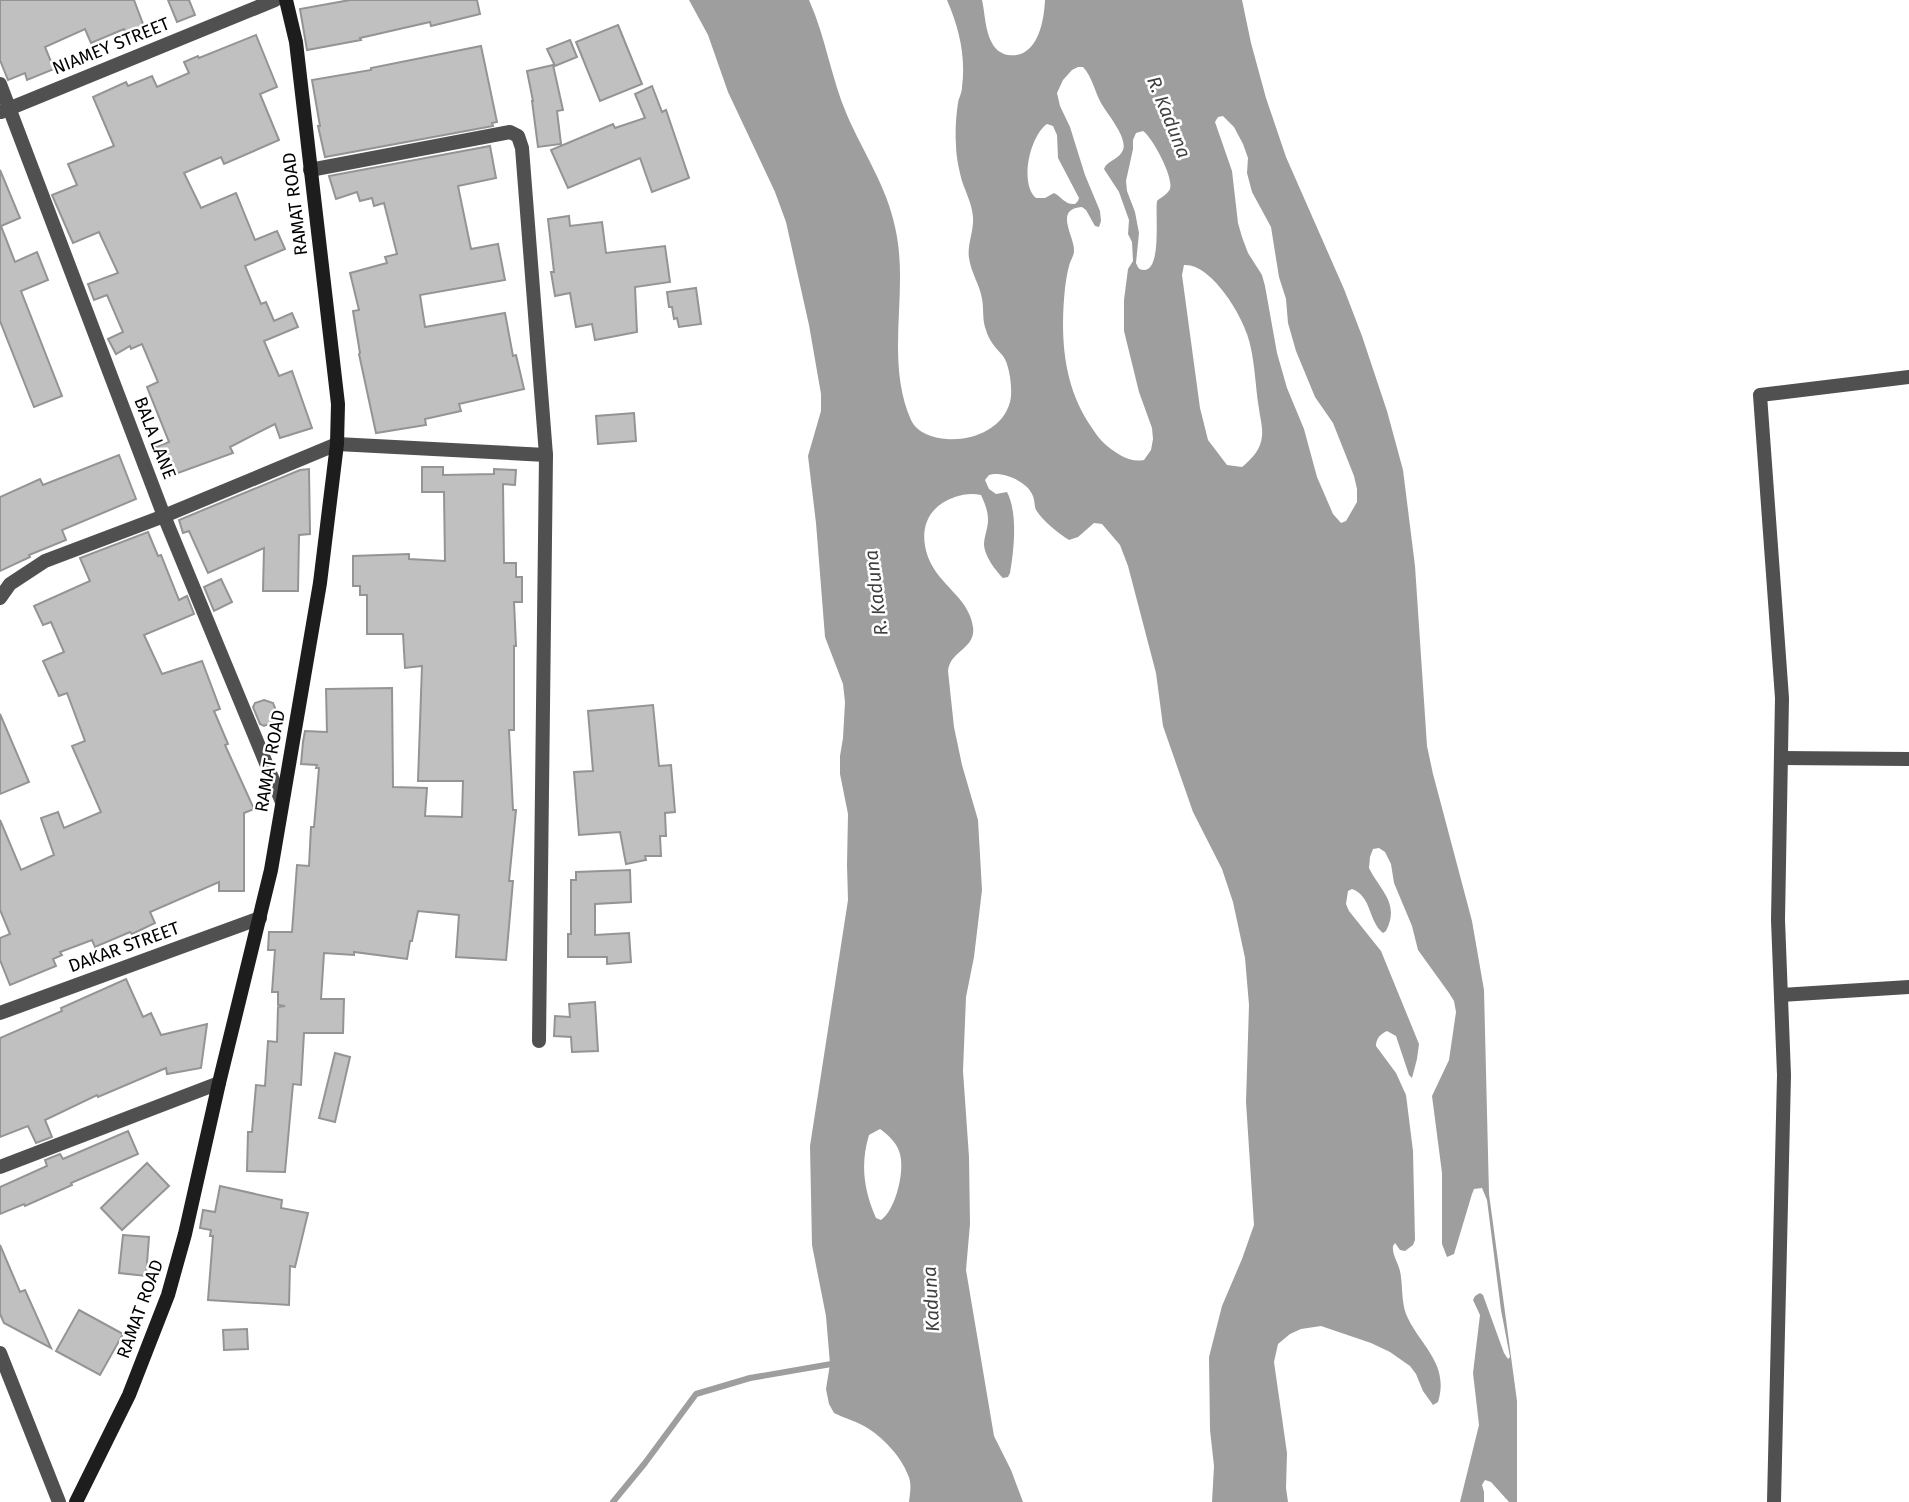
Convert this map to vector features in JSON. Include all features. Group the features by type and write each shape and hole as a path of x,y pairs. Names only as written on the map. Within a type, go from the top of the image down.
{"street":[{"name":"NIAMEY STREET","path":"4,111 275,0"},
{"name":"RAMAT ROAD","path":"76,1502 129,1395 168,1295 185,1234 271,870 320,583 337,444 338,404 296,42 286,0"},
{"name":"BALA LANE","path":"0,84 4,111 164,516 282,802"},
{"path":"310,170 510,132 518,136 522,148 546,454 539,1041"},
{"path":"1774,1502 1784,1074 1778,920 1782,698 1759,395 1909,377"},
{"path":"0,598 10,584 46,561 164,516 337,444 546,454"},
{"path":"1781,758 1909,759"},
{"name":"DAKAR STREET","path":"0,1013 260,918"},
{"path":"1781,995 1909,987"},
{"path":"0,1167 219,1083"},
{"path":"0,1353 59,1502"}],"water":[{"path":"689,0 809,0 841,101 881,184 895,227 900,275 899,373 903,397 911,420 917,428 931,436 957,439 976,435 994,426 1006,411 1011,392 1005,360 987,334 981,294 969,258 973,217 960,172 956,140 958,101 963,76 962,53 947,0 982,0 993,45 1003,54 1018,55 1026,51 1037,38 1045,0 1242,0 1266,98 1286,157 1362,336 1403,470 1415,566 1427,746 1472,921 1484,990 1489,1194 1517,1401 1517,1502 1509,1502 1491,1482 1485,1480 1482,1485 1484,1502 1460,1502 1479,1425 1473,1373 1480,1315 1473,1300 1480,1293 1504,1353 1508,1359 1510,1357 1487,1200 1482,1188 1474,1189 1454,1254 1447,1257 1442,1244 1442,1173 1432,1096 1449,1060 1456,1012 1454,1001 1418,950 1412,926 1394,883 1391,864 1385,852 1379,848 1373,849 1369,868 1390,905 1390,921 1386,931 1383,933 1378,928 1367,903 1358,892 1352,889 1348,891 1346,904 1381,951 1419,1044 1412,1078 1396,1036 1385,1032 1380,1035 1376,1046 1396,1073 1406,1095 1413,1151 1415,1240 1405,1251 1400,1250 1395,1243 1393,1249 1400,1271 1406,1314 1437,1365 1441,1388 1438,1402 1433,1405 1410,1366 1390,1352 1321,1326 1301,1329 1278,1344 1274,1362 1287,1453 1288,1502 1212,1502 1214,1466 1210,1430 1209,1357 1222,1306 1254,1225 1246,1102 1249,1005 1245,958 1233,902 1222,869 1193,812 1163,726 1156,673 1120,545 1102,524 1094,523 1078,537 1069,540 1039,514 1034,498 1025,485 1000,474 989,475 985,480 989,489 996,494 1007,492 1013,510 1014,532 1008,577 1003,578 1000,575 984,548 988,515 981,495 958,496 938,506 928,520 924,537 933,567 966,607 973,627 971,640 953,658 948,671 954,727 978,820 982,890 966,997 963,1071 970,1224 966,1270 994,1436 1023,1502 909,1502 909,1478 896,1454 871,1430 834,1413 829,1404 826,1389 830,1364 826,1316 812,1245 810,1146 848,900 848,814 840,774 845,702 843,684 825,637 808,456 821,411 821,394 786,222 775,192 728,92 708,35","holes":["1083,67 1120,132 1124,145 1121,153 1104,169 1119,192 1129,220 1128,234 1132,242 1133,261 1128,269 1124,300 1124,331 1139,392 1152,428 1151,450 1144,460 1124,457 1102,441 1082,412 1069,379 1063,325 1067,274 1074,251 1067,218 1073,209 1082,207 1095,226 1099,227 1101,221 1100,211 1060,106 1057,93 1072,70","1223,116 1234,127 1243,144 1248,158 1247,173 1252,192 1271,227 1279,277 1286,299 1288,323 1296,351 1315,397 1333,423 1354,476 1357,502 1346,521 1341,523 1333,514 1317,477 1304,429 1287,388 1277,353 1262,275 1248,253 1238,223 1232,171 1215,122 1218,117","1047,124 1053,126 1057,135 1058,158 1079,198 1075,204 1066,202 1054,193 1045,198 1036,198 1031,191 1028,182 1029,160 1041,130","1143,131 1147,135 1157,149 1170,183 1169,191 1157,201 1155,252 1150,268 1144,270 1139,269 1136,263 1139,233 1126,181 1136,133","1184,265 1194,266 1204,272 1223,290 1238,314 1250,343 1262,433 1258,449 1242,467 1227,465 1208,440 1200,408 1182,275","880,1129 896,1144 901,1158 895,1198 881,1220 876,1218 866,1187 866,1146 869,1135"]}],"building":[{"path":"0,0 134,0 146,32 128,39 124,29 91,43 85,29 45,47 54,69 27,80 25,73 8,80 0,60"},
{"path":"168,0 189,0 195,15 177,22"},
{"path":"350,0 477,0 480,14 431,26 430,22 360,38 361,40 307,50 300,9"},
{"path":"618,25 642,84 600,101 576,42"},
{"path":"256,35 277,87 260,94 279,140 224,164 221,157 184,173 201,208 236,193 255,240 277,231 285,249 245,266 261,304 266,302 274,321 292,313 298,327 264,341 279,376 292,371 312,428 280,438 275,424 230,447 233,453 167,477 156,447 169,442 147,387 158,382 142,344 131,349 130,346 116,354 108,339 123,332 107,295 94,300 88,284 118,273 99,232 73,243 52,195 77,185 68,164 114,146 93,97 126,82 128,86 152,76 157,87 189,73 184,62"},
{"path":"570,40 577,57 555,66 547,49"},
{"path":"481,46 497,122 492,123 493,126 325,157 312,80"},
{"path":"553,65 563,110 557,111 561,144 538,147 527,71"},
{"path":"652,86 662,112 666,110 689,178 652,192 640,158 568,188 551,150 613,124 615,128 645,118 635,94"},
{"path":"490,146 496,178 458,186 471,249 498,244 505,280 420,295 425,327 505,313 513,356 516,355 524,389 459,404 461,411 425,419 426,425 376,433 359,354 353,311 359,310 350,273 387,263 385,257 397,254 384,203 374,206 372,198 360,201 357,192 336,199 329,176"},
{"path":"0,170 20,218 1,226 15,262 37,252 48,280 21,291 62,396 34,407 0,321"},
{"path":"569,216 570,226 602,222 606,253 665,246 670,282 635,287 637,332 595,340 592,324 576,327 570,293 555,296 548,219"},
{"path":"696,288 701,324 679,327 672,307 669,307 667,292"},
{"path":"634,413 636,441 598,444 596,416"},
{"path":"119,455 136,499 62,530 66,540 29,555 30,557 0,571 0,497 40,479 43,485"},
{"path":"422,467 443,467 443,475 494,474 494,469 516,470 515,485 503,484 504,563 516,563 516,577 522,577 522,602 514,602 514,730 509,730 513,810 516,810 509,881 513,881 506,960 456,957 459,915 418,911 407,959 354,952 354,955 324,953 321,999 344,999 343,1033 304,1033 301,1085 293,1084 285,1172 247,1171 248,1132 252,1132 256,1085 265,1086 268,1041 277,1042 278,1007 285,1006 278,1005 278,992 272,992 275,950 268,950 269,932 292,932 297,865 309,866 319,768 316,768 317,765 301,764 303,742 305,731 327,732 326,689 392,688 393,787 427,788 425,816 462,817 463,781 418,781 422,666 405,668 403,634 367,634 367,595 360,595 360,586 353,586 353,556 409,554 409,559 445,561 444,492 422,492"},
{"path":"309,469 310,534 299,535 298,591 263,591 264,548 208,573 189,531 183,533 179,520 300,470"},
{"path":"148,532 158,556 161,555 179,600 187,596 194,614 144,635 162,674 202,661 220,709 214,711 228,744 225,745 254,809 244,813 244,891 219,891 219,882 150,912 155,923 95,947 92,940 60,952 62,955 53,959 56,966 10,985 0,960 0,938 10,934 0,910 0,820 21,870 54,855 41,818 58,812 64,828 101,812 72,746 85,741 67,693 59,696 43,661 64,652 51,622 43,625 34,606 90,581 80,558"},
{"path":"221,579 232,602 214,611 204,587"},
{"path":"264,700 273,703 277,713 273,722 264,726 260,724 253,707 255,703"},
{"path":"653,705 659,766 671,765 675,812 665,813 666,836 660,836 661,856 645,856 646,860 626,864 620,832 579,835 574,772 593,771 588,711"},
{"path":"0,714 29,782 0,794"},
{"path":"630,870 631,902 595,904 595,935 629,933 631,962 607,964 607,957 568,957 568,934 571,934 571,880 576,880 576,872"},
{"path":"126,979 143,1017 151,1013 161,1035 207,1024 201,1068 167,1074 166,1068 98,1097 97,1095 45,1120 52,1137 36,1143 28,1126 0,1137 0,1038"},
{"path":"595,1002 598,1051 572,1052 571,1037 554,1036 555,1016 570,1017 569,1004"},
{"path":"335,1053 350,1057 335,1122 319,1118"},
{"path":"128,1131 138,1154 25,1206 24,1204 0,1214 0,1187 47,1166 45,1160 60,1154 63,1159"},
{"path":"147,1163 169,1186 122,1230 101,1208"},
{"path":"220,1186 282,1200 281,1208 308,1213 295,1267 290,1266 289,1305 208,1300 213,1236 210,1236 211,1230 200,1228 203,1210 215,1212"},
{"path":"123,1235 149,1237 146,1276 119,1273"},
{"path":"0,1245 20,1292 25,1290 51,1348 4,1323 0,1314"},
{"path":"79,1310 123,1334 100,1375 56,1351"},
{"path":"247,1329 248,1349 224,1350 223,1330"}],"waterway":[{"path":"613,1502 696,1394 750,1378 837,1363"}],"water label":[{"name":"R. Kaduna","path":"1169,117"},
{"name":"R. Kaduna","path":"876,593"},
{"name":"Kaduna","path":"931,1299"}]}
